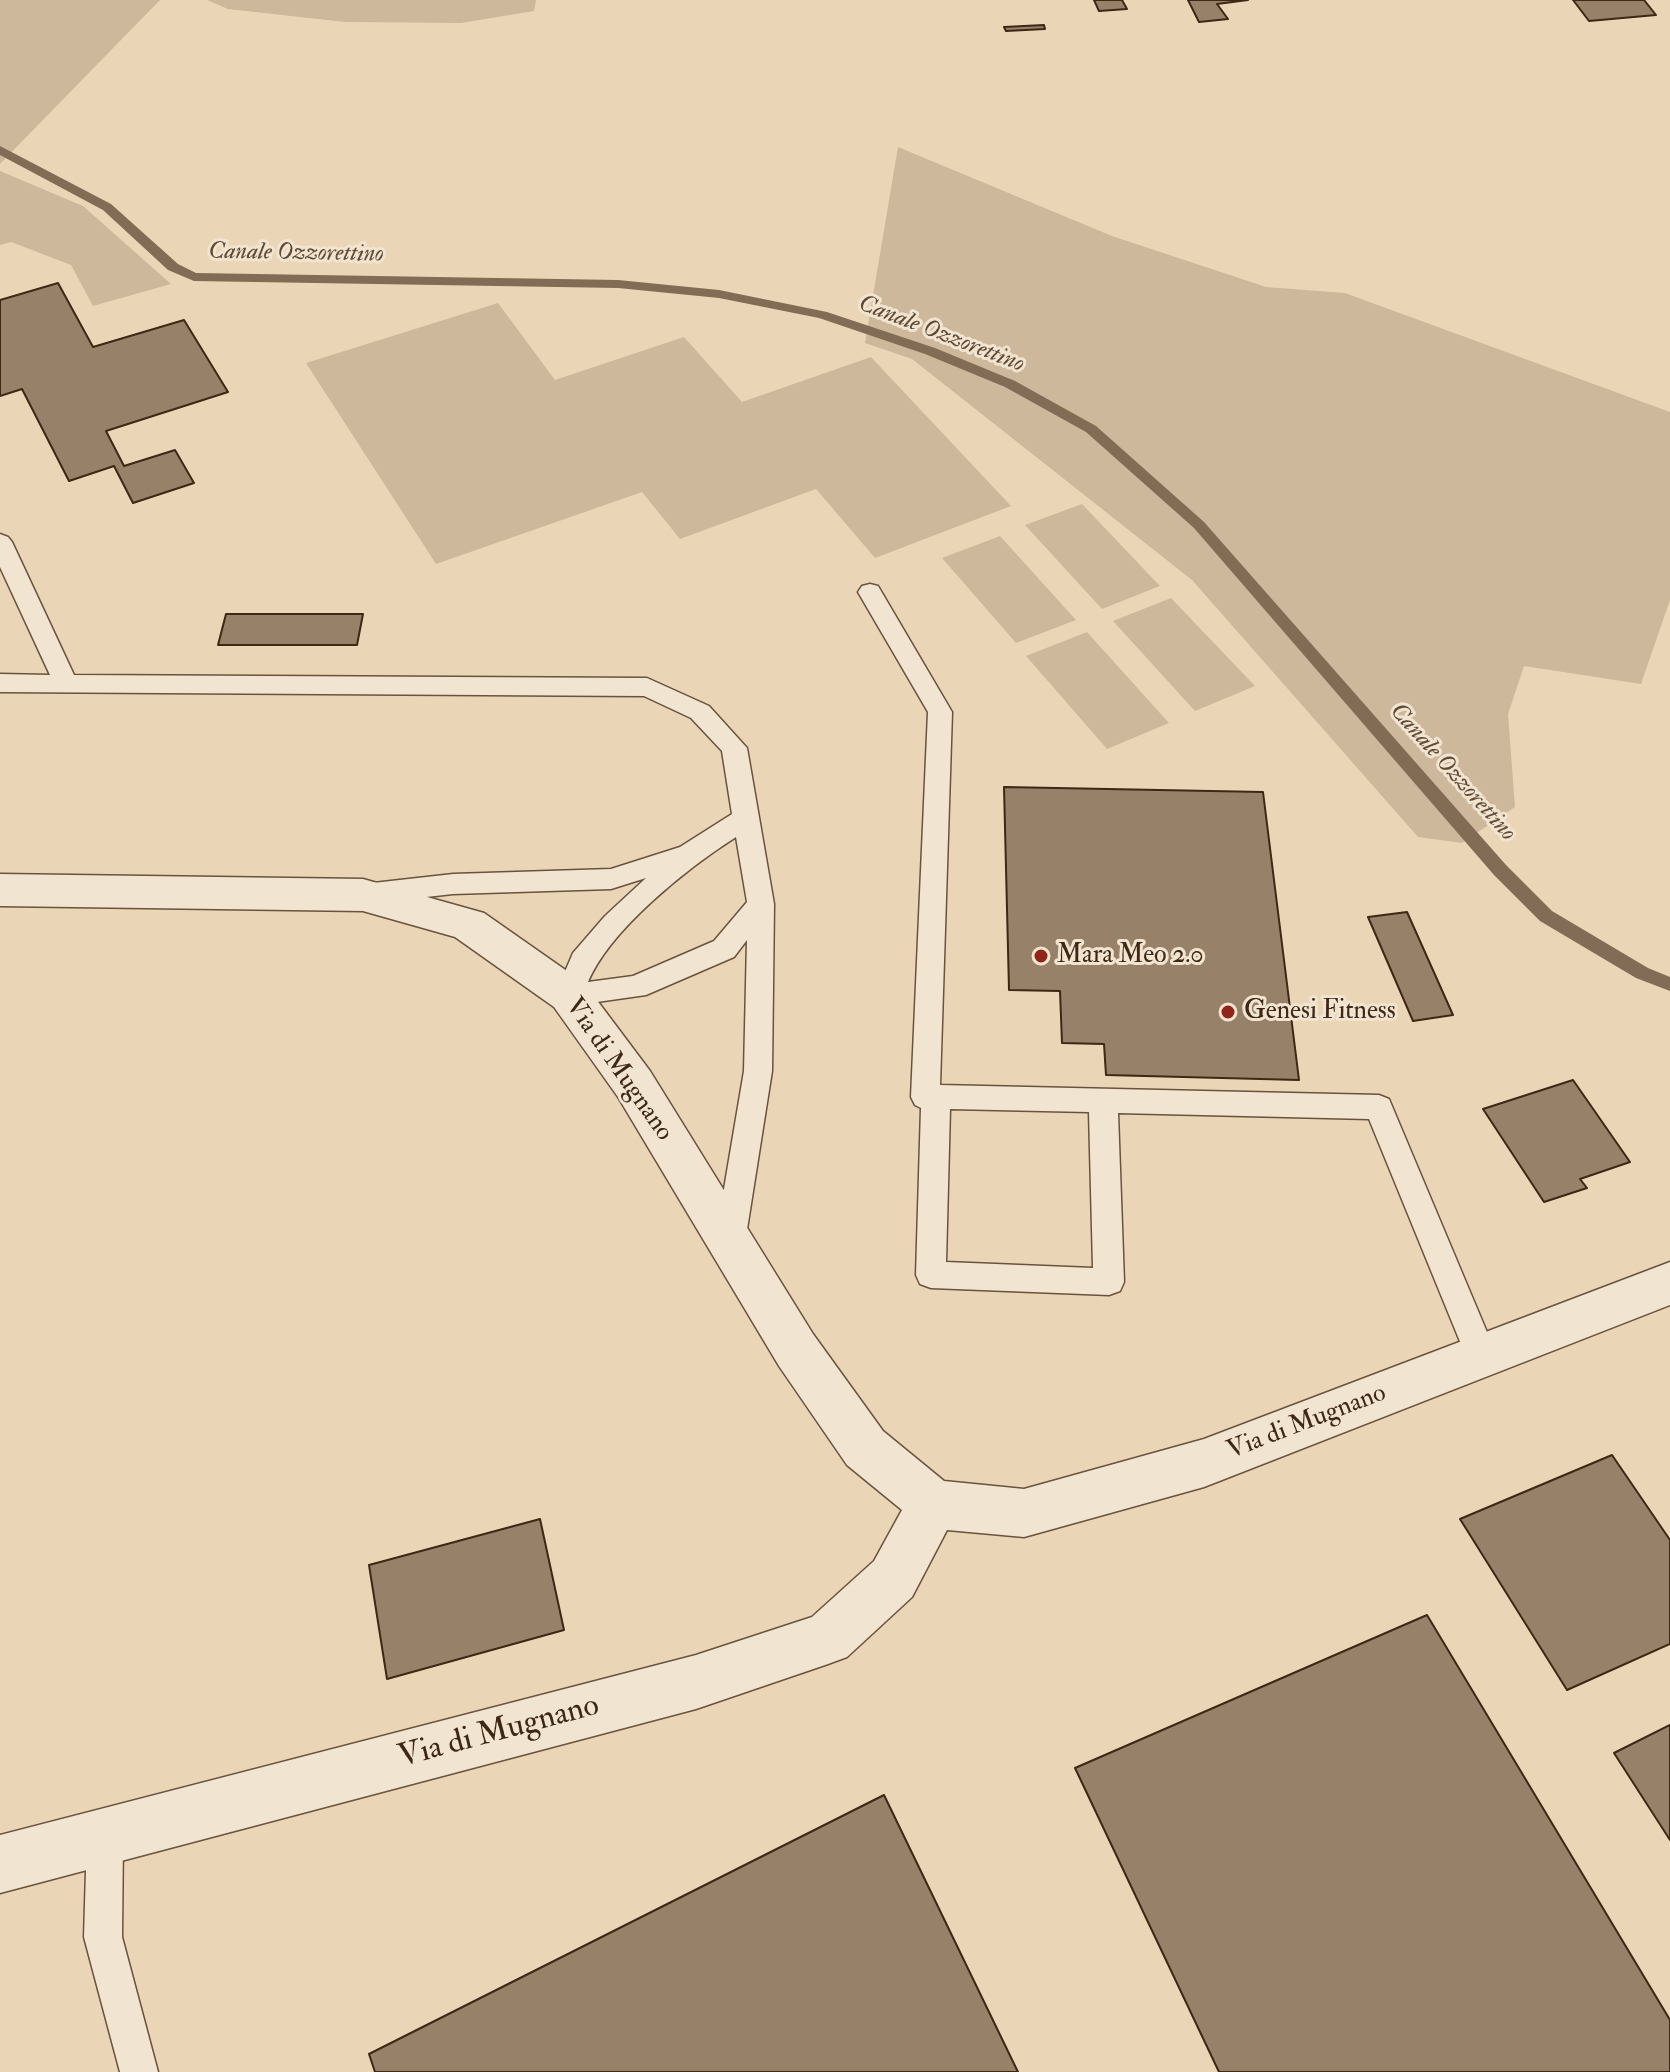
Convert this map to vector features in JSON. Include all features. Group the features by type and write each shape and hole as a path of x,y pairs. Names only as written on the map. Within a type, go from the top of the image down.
{"street":[{"name":"Via di Mugnano","path":"0,890 363,895 469,925 569,995 634,1084 796,1350 865,1448 933,1504 1024,1513 1204,1463 1670,1283"},
{"name":"Via di Mugnano","path":"0,1864 696,1682 828,1638 893,1579 933,1504"}],"lane":[{"path":"0,542 66,683"},
{"path":"870,592 940,712 925,1097 1379,1107 1481,1356"},
{"path":"0,683 647,687 700,712 734,748 761,904 758,1071 730,1242"},
{"path":"744,819 689,854 614,923 583,961 569,995 636,987 724,949 761,904"},
{"path":"363,895 453,884 611,879 689,854"},
{"path":"936,1097 931,1275 1109,1282 1103,1100"},
{"path":"105,1837 103,1937 139,2072"}],"shaded area":[{"path":"0,0 160,0 0,164"},
{"path":"207,0 536,0 534,11 461,23 345,22 228,9"},
{"path":"898,147 1112,236 1266,287 1345,293 1670,412 1670,600 1641,684 1524,666 1508,714 1515,807 1462,843 1418,837 1192,580 912,359 865,343"},
{"path":"0,171 83,206 171,284 93,306 71,265 11,242 0,245"},
{"path":"498,303 555,380 684,337 742,402 871,357 1011,506 875,558 816,489 680,539 642,492 436,564 306,363"},
{"path":"1082,504 1160,586 1102,609 1025,525"},
{"path":"1000,536 1076,620 1016,643 942,558"},
{"path":"1171,598 1255,686 1195,711 1113,621"},
{"path":"1087,632 1169,723 1107,749 1026,656"}],"building":[{"path":"1094,0 1122,0 1127,9 1099,11"},
{"path":"1188,0 1248,0 1217,4 1228,19 1199,22"},
{"path":"1573,0 1644,0 1656,15 1589,21"},
{"path":"1044,25 1045,29 1006,31 1004,27"},
{"path":"58,283 93,347 184,320 228,392 106,431 124,466 175,450 194,483 133,503 114,466 69,481 22,389 0,396 0,300"},
{"path":"226,614 363,614 357,645 218,645"},
{"path":"1004,787 1263,792 1299,1080 1106,1075 1104,1044 1062,1043 1060,991 1009,990"},
{"path":"1407,912 1453,1015 1413,1021 1368,917"},
{"path":"1573,1080 1630,1162 1580,1179 1587,1188 1544,1202 1483,1109"},
{"path":"1612,1455 1670,1540 1670,1644 1567,1690 1460,1519"},
{"path":"540,1519 564,1630 387,1679 369,1565"},
{"path":"1427,1615 1670,2020 1670,2072 1219,2072 1075,1768"},
{"path":"1670,1725 1670,1840 1614,1753"},
{"path":"884,1795 1018,2072 375,2072 369,2054"}],"waterway":[{"name":"Canale Ozzorettino","path":"0,150 107,207 173,267 194,277 618,284 719,294 822,315 930,351 1010,384 1091,429 1199,525 1500,870 1546,916 1642,973 1670,984"}],"place":[{"name":"Mara Meo 2.0","path":"1041,956"},
{"name":"Genesi Fitness","path":"1228,1012"}]}
